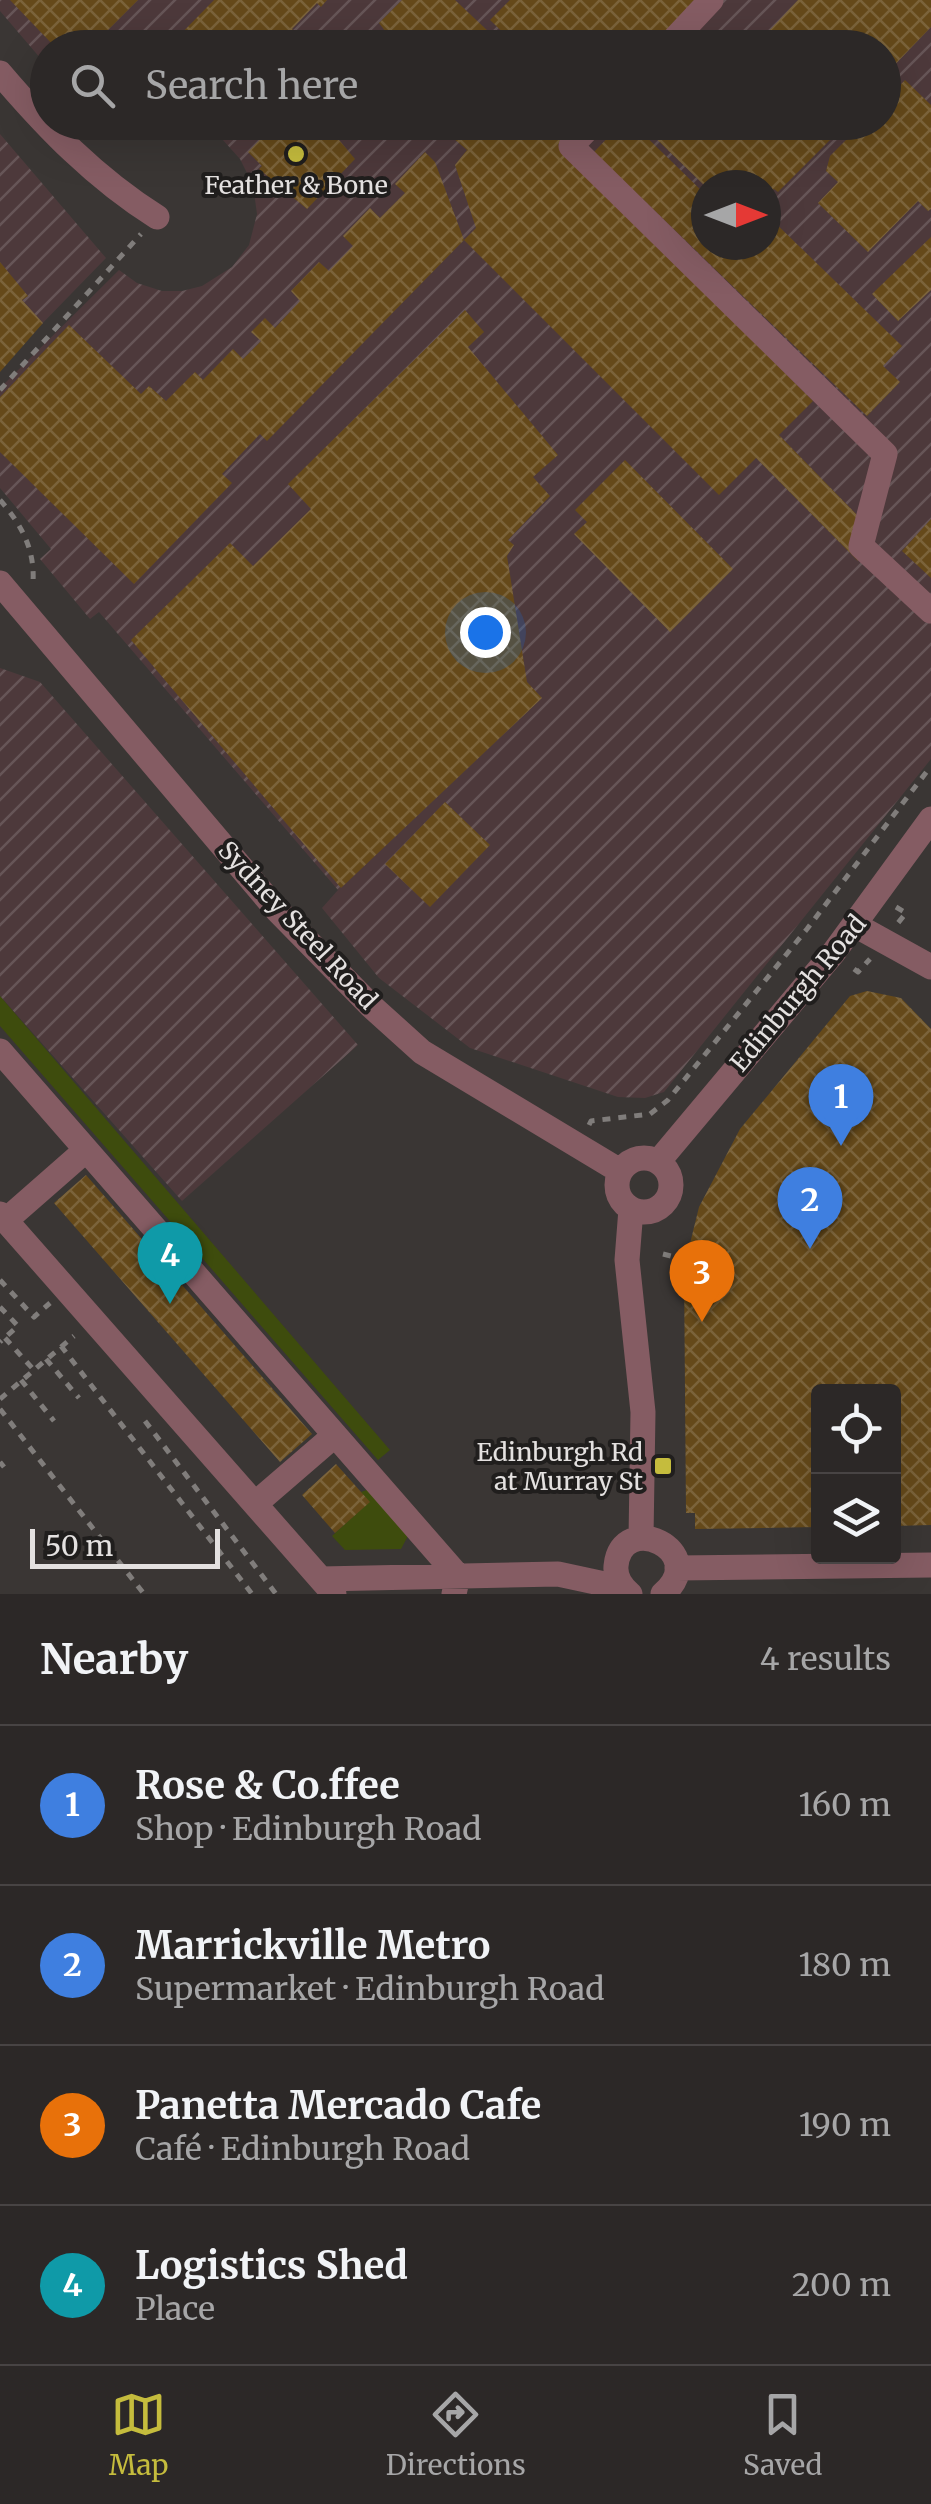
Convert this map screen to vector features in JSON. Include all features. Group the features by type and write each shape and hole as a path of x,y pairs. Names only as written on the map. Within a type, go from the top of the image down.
{"street":[{"path":"683,30 712,0"},
{"path":"0,74 30,109"},
{"path":"60,140 113,190 157,217"},
{"path":"577,140 571,146 884,454 861,546 931,611"},
{"name":"Sydney Steel Road","path":"0,583 277,910 371,1006 422,1052 620,1171"},
{"name":"Edinburgh Road","path":"658,1162 855,925 931,820"},
{"path":"855,925 931,967"},
{"path":"0,1051 335,1434 456,1585"},
{"path":"86,1150 3,1217 328,1586 456,1585 558,1574 652,1538 670,1548 677,1568 672,1585 663,1594"},
{"path":"626,1591 616,1570 631,1545 643,1412 627,1260 631,1210 616,1188 620,1171 642,1158 658,1162 670,1176 665,1203 649,1212 631,1210"},
{"path":"255,1504 335,1434"},
{"path":"677,1568 931,1565"},
{"path":"558,1574 626,1591"}],"path":[{"path":"0,390 157,217"},
{"path":"0,500 19,522 34,562 30,617"},
{"path":"576,1145 591,1121 650,1114 668,1100 931,766"},
{"path":"848,874 859,881"},
{"path":"897,907 906,914"},
{"path":"662,1254 686,1260"},
{"path":"0,1280 25,1307"},
{"path":"0,1307 18,1326 2,1340 33,1369"},
{"path":"0,1399 94,1320"},
{"path":"61,1346 252,1594"},
{"path":"46,1359 79,1398"},
{"path":"20,1380 54,1420"},
{"path":"0,1408 144,1594"},
{"path":"138,1411 276,1594"}],"shaded area":[{"path":"0,0 931,0 931,759 664,1092 645,1098 618,1097 470,1048 379,978 322,908 338,890 99,612 90,619 40,559 51,549 0,488 0,388 119,270 137,283 162,291 182,291 202,286 232,267 249,245 257,214 253,185 240,159 223,140 901,140 901,30 30,30 30,46 0,11"},
{"path":"0,134 106,258 0,367"},
{"path":"0,668 40,682 358,1045 182,1201 0,996"}],"green space":[{"path":"0,996 390,1450 378,1460 0,1026"},
{"path":"370,1489 409,1534 401,1549 345,1550 332,1536 369,1502 361,1492"}],"building":[{"path":"10,0 138,0 108,30 39,30"},
{"path":"214,0 327,0 321,7 317,3 293,30 185,30"},
{"path":"402,0 455,0 487,30 384,30 379,23"},
{"path":"510,0 695,0 667,30 500,30 490,20"},
{"path":"798,0 931,0 931,27 901,58 901,30 770,30"},
{"path":"905,80 931,105 931,209 928,211 918,201 868,252 818,203 838,182 826,171 830,156 846,140 901,140 901,84"},
{"path":"260,140 339,140 355,159 307,209 259,169 262,166 248,152"},
{"path":"455,140 563,140 558,145 813,401 779,435 861,519 858,561 756,458 719,495 464,240 476,228 455,165 467,150"},
{"path":"606,140 649,140 691,180 691,246 594,152"},
{"path":"657,140 830,140 781,189 781,170 691,172"},
{"path":"425,152 435,162 464,240 267,441 260,434 222,474 232,483 134,584 0,452 0,397 69,325 141,394 149,386 166,401 195,372 203,380 233,349 243,359 261,341 251,332 265,318 275,328 300,301 291,291 319,262 329,271 353,246 343,236 370,208 380,218 405,193 395,184"},
{"path":"781,229 902,346 883,366 900,382 867,416 706,260 781,260"},
{"path":"931,237 931,290 898,321 872,294"},
{"path":"0,262 28,296 22,300 43,323 0,372"},
{"path":"465,310 484,332 468,347 558,455 533,477 550,496 508,540 514,545 507,556 527,682 542,698 341,888 131,640 230,543 253,566 311,509 288,484"},
{"path":"625,460 733,569 670,632 574,534 587,522 575,510"},
{"path":"931,519 931,578 902,551"},
{"path":"445,802 490,845 430,907 385,864"},
{"path":"867,991 901,998 931,1029 931,1525 901,1526 901,1384 811,1384 811,1527 695,1529 695,1513 686,1513 684,1268 699,1207 740,1129 850,996"},
{"path":"86,1175 312,1434 280,1462 54,1203"},
{"path":"336,1464 370,1502 335,1533 302,1495"}],"place":[{"name":"Feather & Bone","path":"296,154"},
{"name":"Rose & Co.ffee","path":"841,1146"},
{"name":"Marrickville Metro","path":"810,1249"},
{"name":"Logistics Shed","path":"170,1304"},
{"name":"Panetta Mercado Cafe","path":"702,1322"},
{"name":"Edinburgh Rd at Murray St","path":"663,1466"}]}
